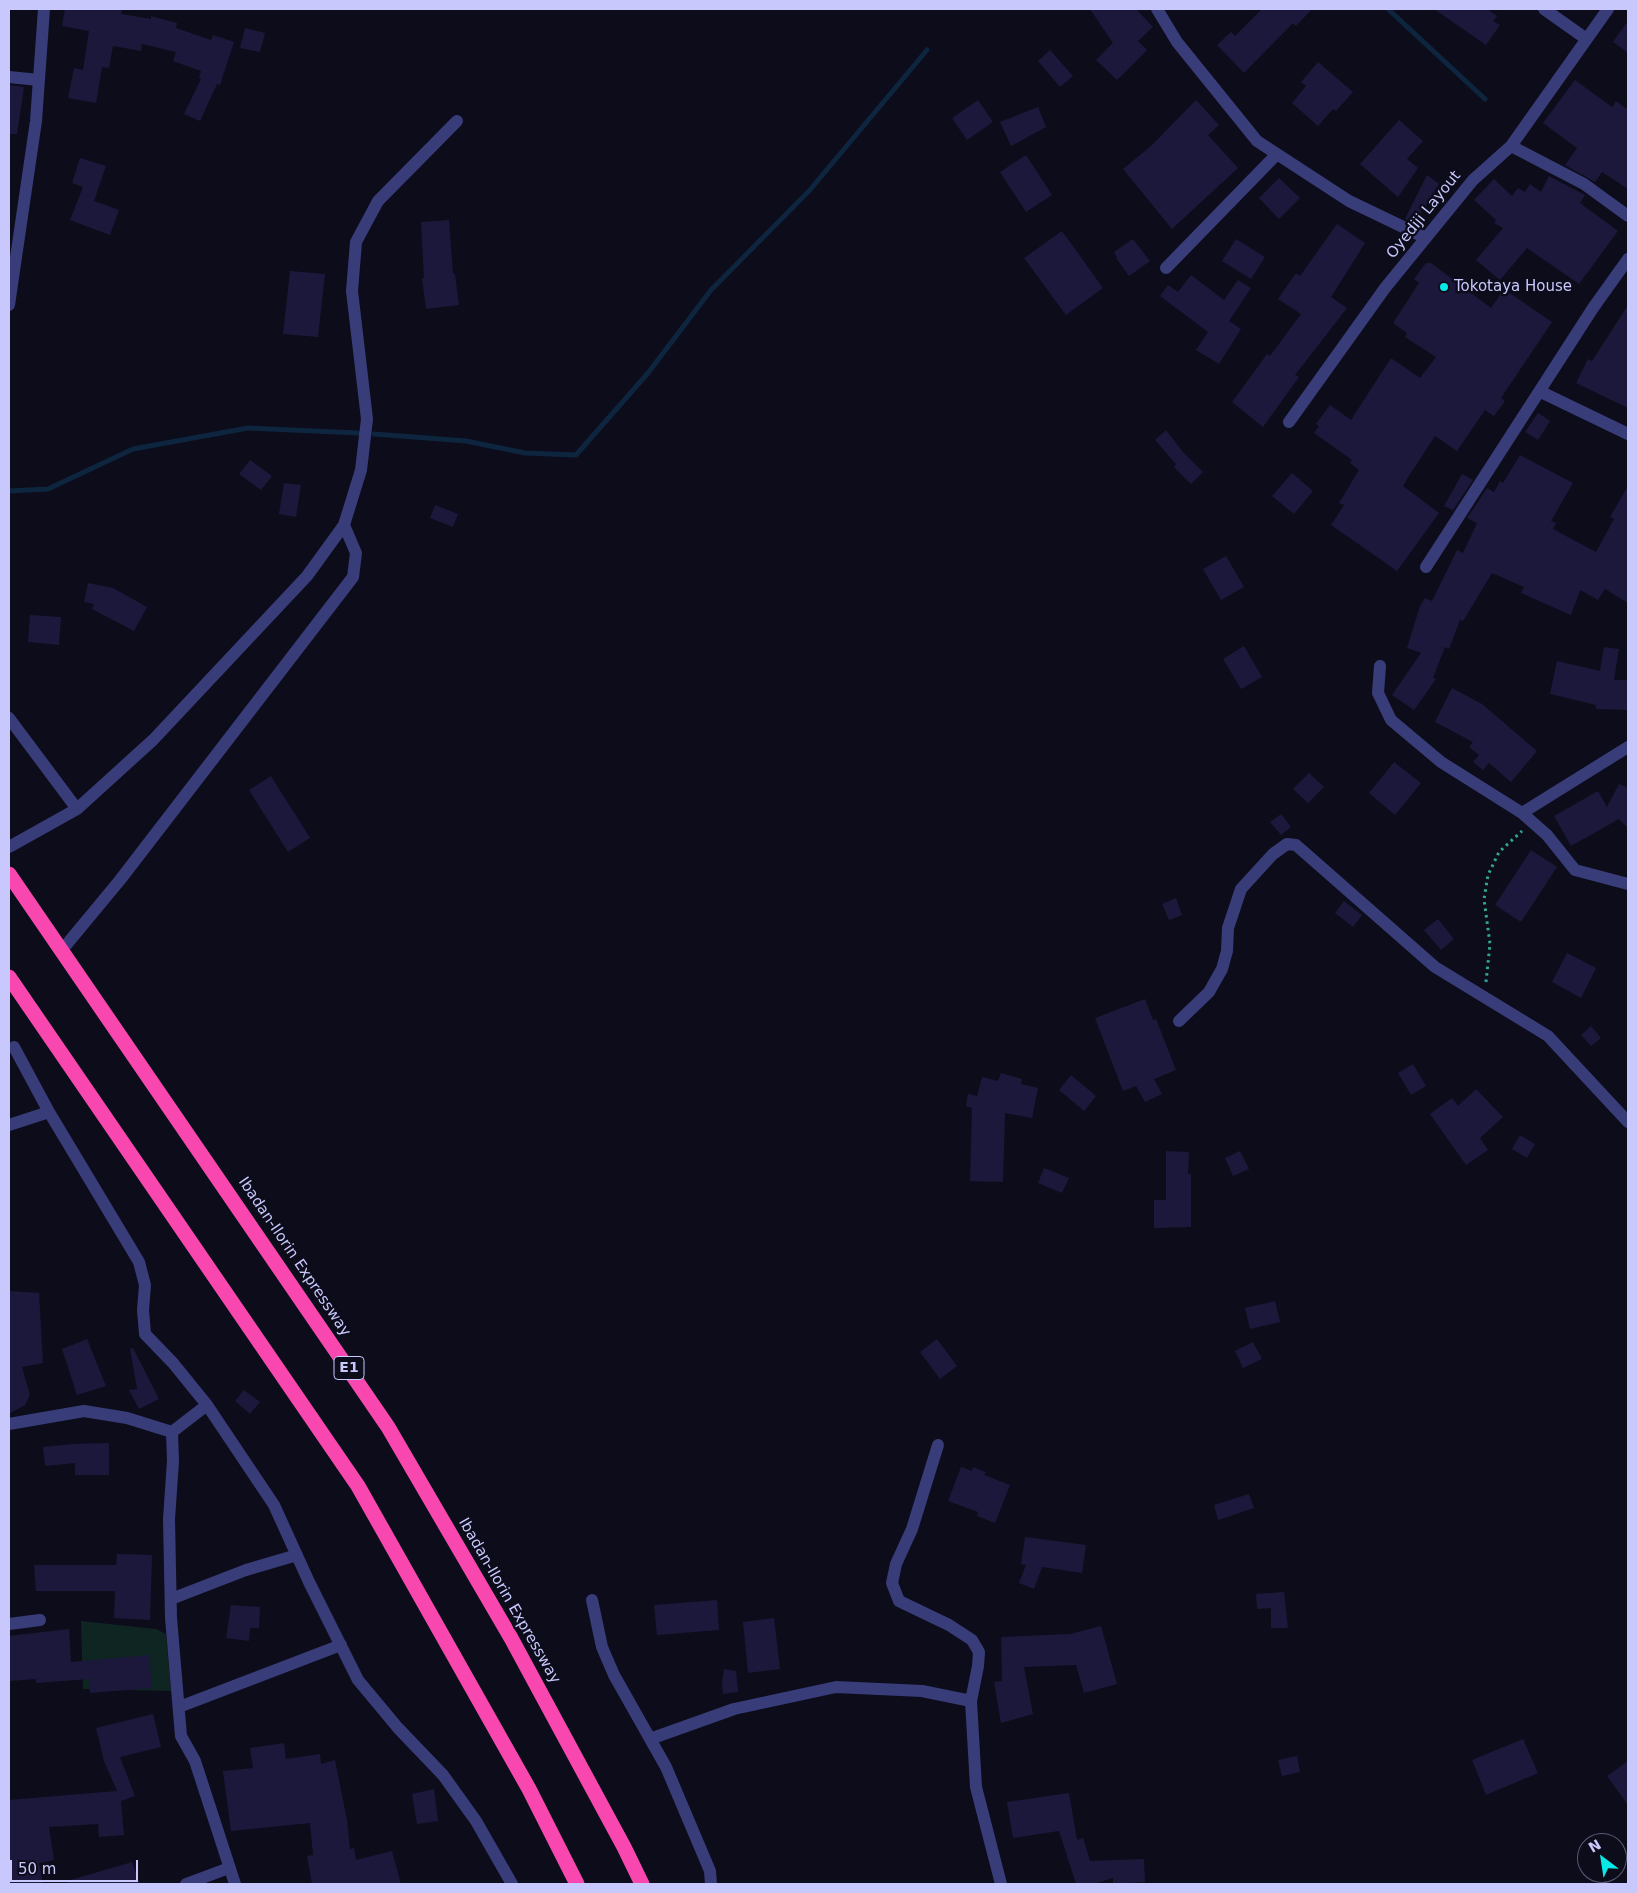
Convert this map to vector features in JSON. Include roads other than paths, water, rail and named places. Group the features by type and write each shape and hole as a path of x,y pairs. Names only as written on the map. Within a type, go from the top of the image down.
{"highway":[{"name":"Ibadan-Ilorin Expressway","path":"10,877 62,950 388,1427 511,1638 624,1847 642,1884"},
{"path":"9,977 358,1486 528,1790 577,1884"}],"street":[{"path":"9,306 36,122 44,9"},
{"path":"1157,9 1177,42 1257,141 1349,201 1426,238"},
{"path":"1544,9 1585,38"},
{"name":"Oyediji Layout","path":"1289,422 1385,288 1473,180 1511,146 1585,38 1608,9"},
{"path":"9,77 39,80"},
{"path":"9,847 77,809 153,740 308,576 344,525 360,470 367,419 352,291 356,242 378,201 457,121"},
{"path":"1511,146 1584,184 1628,216"},
{"path":"1166,268 1277,154"},
{"path":"1426,567 1541,392 1593,308 1628,259"},
{"path":"1541,392 1628,434"},
{"path":"62,950 120,880 353,577 356,553 344,525"},
{"path":"1380,666 1378,693 1391,720 1441,762 1522,813 1547,835 1575,870 1628,884"},
{"path":"9,718 77,809"},
{"path":"1522,813 1628,747"},
{"path":"1179,1021 1209,992 1222,969 1227,951 1228,928 1242,889 1273,854 1287,844 1296,845 1435,967 1548,1036 1628,1122"},
{"path":"14,1047 49,1112 139,1262 145,1285 143,1310 145,1334 173,1363 208,1405 274,1505 296,1555 358,1680 398,1728 442,1775 470,1814 512,1884"},
{"path":"9,1125 49,1112"},
{"path":"172,1432 208,1405"},
{"path":"9,1424 84,1411 127,1418 172,1432"},
{"path":"172,1432 173,1461 169,1519 171,1598 181,1736 195,1761 234,1884"},
{"path":"938,1445 912,1530 896,1564 892,1583 899,1601 949,1625 972,1640 979,1652 971,1700 976,1787 1001,1884"},
{"path":"171,1598 246,1570 296,1555"},
{"path":"592,1600 602,1647 614,1675 666,1767 710,1871 711,1884"},
{"path":"9,1624 40,1620"},
{"path":"179,1707 341,1645"},
{"path":"650,1739 734,1709 836,1687 922,1691 971,1700"},
{"path":"186,1884 229,1868"}],"waterway":[{"path":"1388,9 1485,99"},
{"path":"374,434 466,441 525,453 576,455 648,373 711,290 809,191 927,50"},
{"path":"9,491 48,489 133,449 248,428 358,433"}],"place":[{"name":"Tokotaya House","path":"1444,287"}]}
